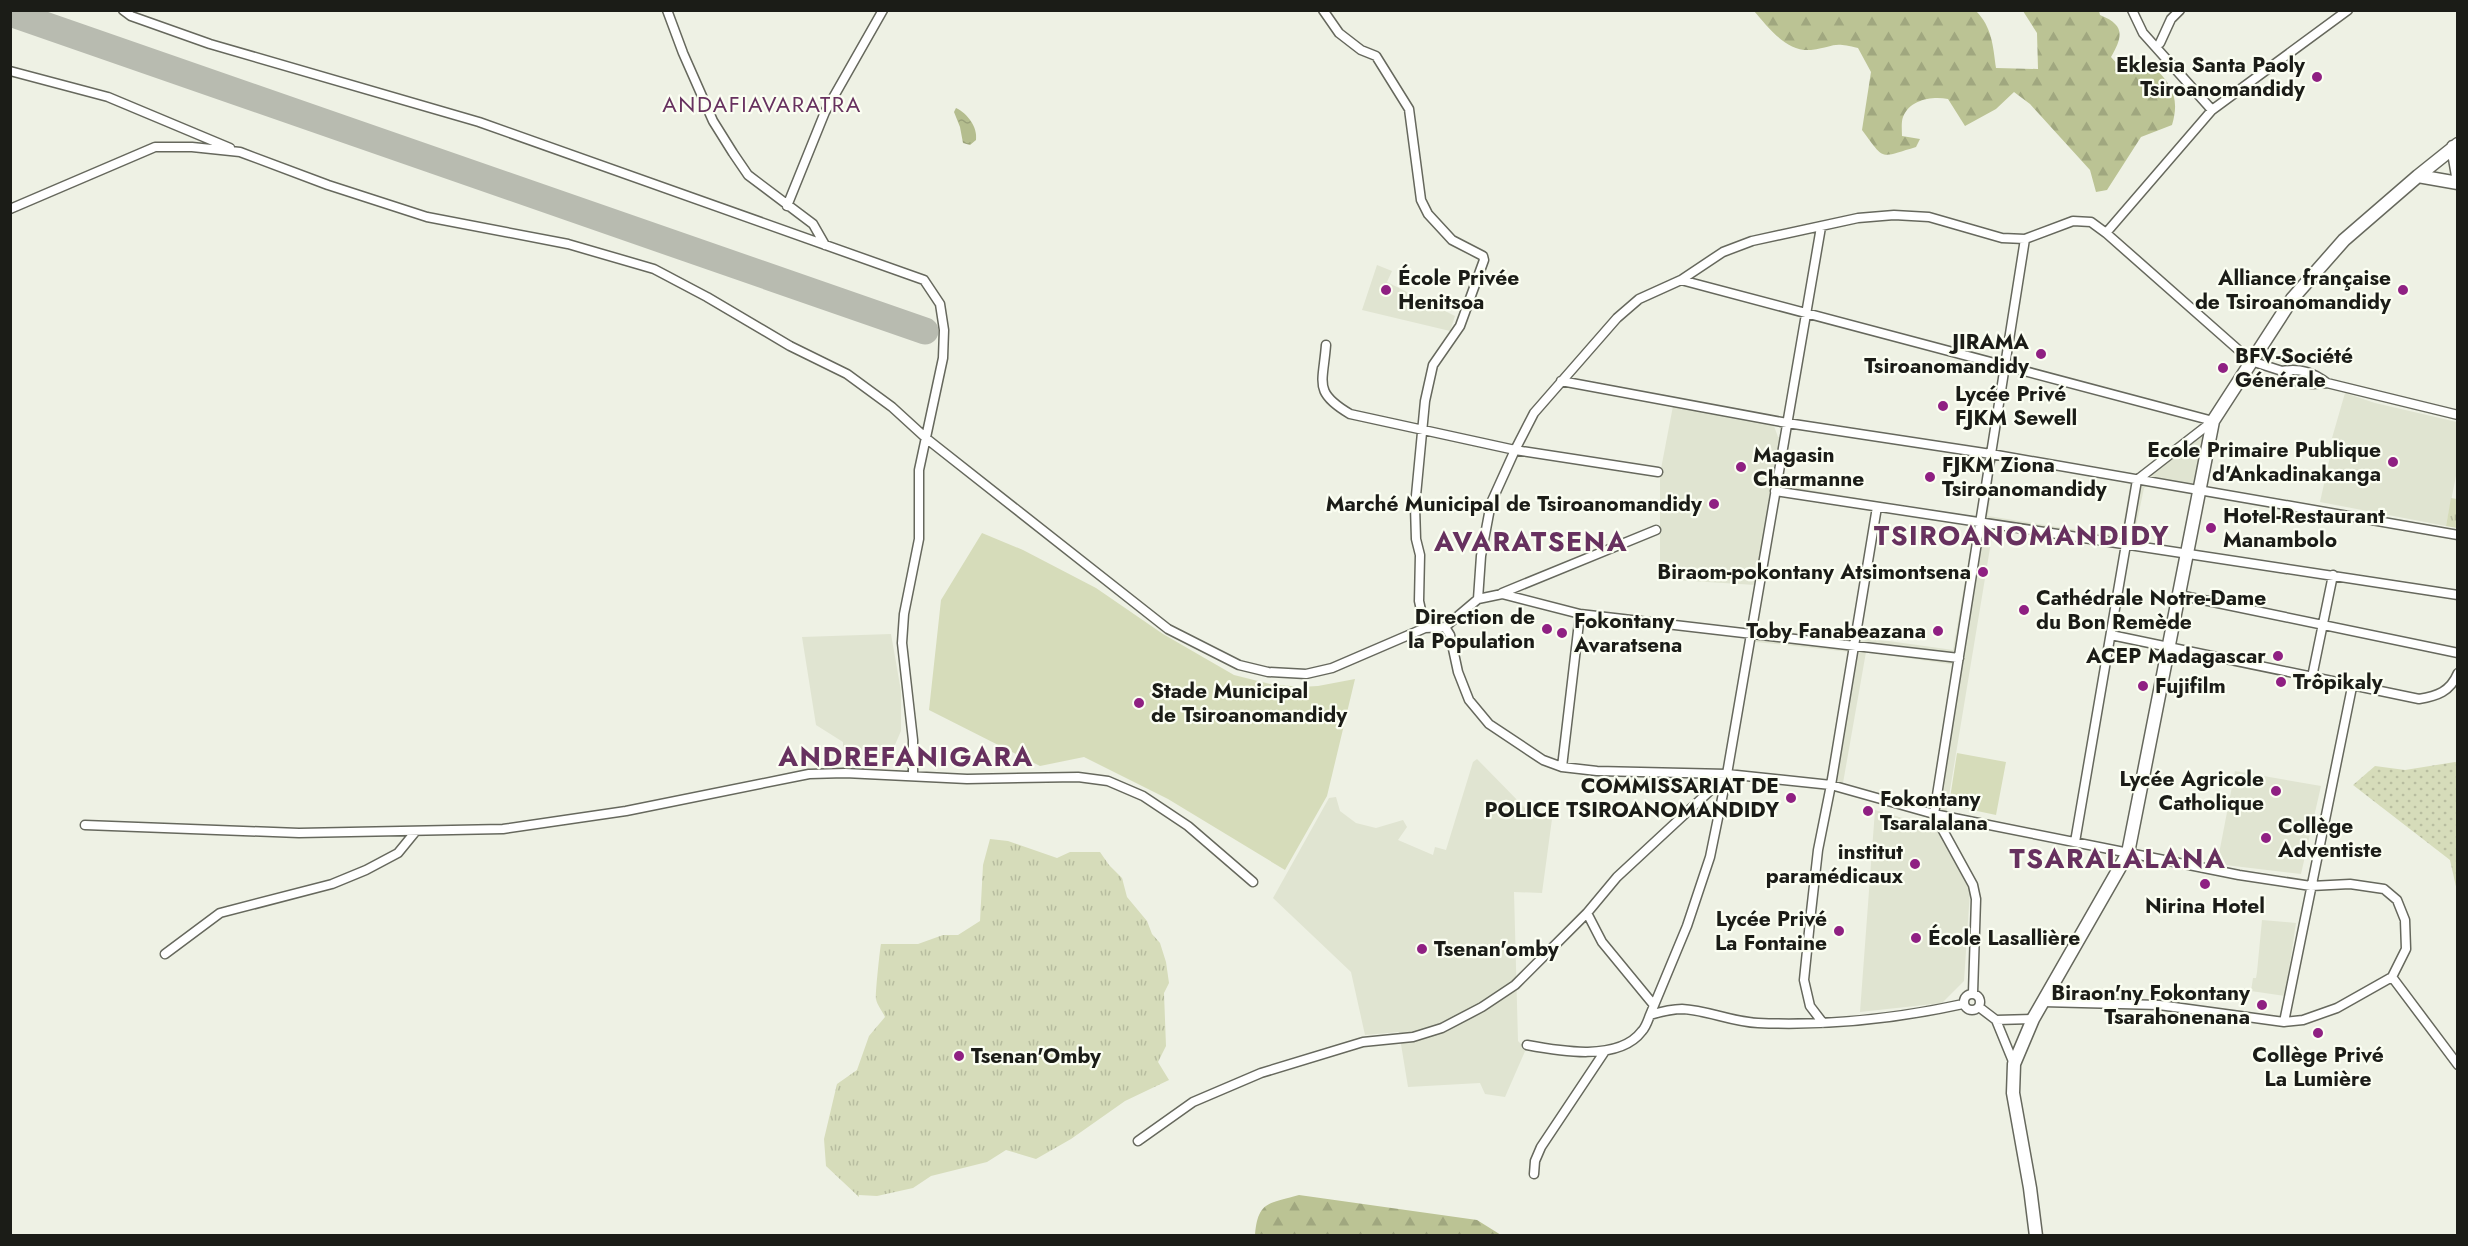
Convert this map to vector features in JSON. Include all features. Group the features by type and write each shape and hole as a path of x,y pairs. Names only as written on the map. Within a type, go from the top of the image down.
{"main road":[{"path":"2455,146 2457,176"},
{"path":"2036,1236 2013,1093 2014,1064 2033,1019 2128,853 2213,421 2292,299 2317,269 2344,240 2455,146"},
{"path":"2418,176 2457,183"}],"street":[{"path":"123,10 131,16 210,44 479,122 924,280 940,304 944,330 943,358 919,470 919,539 904,614 902,644 913,740 913,776"},
{"path":"667,10 713,121 748,175 813,224 825,245"},
{"path":"787,206 825,112 883,10"},
{"path":"1323,10 1339,33 1361,50 1376,56 1408,109 1421,200 1428,214 1452,240 1483,256 1484,260 1460,326 1433,365 1425,400 1415,506 1416,539 1420,555 1419,601 1425,628"},
{"path":"2132,10 2143,33 2212,110"},
{"path":"2160,44 2171,19 2180,10"},
{"path":"2106,233 2212,110 2348,10"},
{"path":"10,71 108,97 240,152 328,185 427,217 568,244 654,269 790,346 847,374 892,407 927,440 1168,629 1239,665 1268,672 1306,674 1332,668 1425,628 1445,627 1478,599 1502,594 1656,530"},
{"path":"10,209 155,147 192,147 240,152"},
{"path":"1478,599 1480,556 1491,503 1515,450 1534,413 1617,318 1639,298 1681,280 1723,252 1752,242 1858,218 1894,214 1929,217 2002,238 2025,239 2073,221 2091,222 2251,361 2282,371 2292,380 2312,384 2327,383 2457,416"},
{"path":"1527,1045 1563,1052 1605,1051 1628,1044 1642,1031 1650,1015 1687,926 1710,857 1727,774 1821,227"},
{"path":"1973,993 1974,892 1934,814 2025,239"},
{"path":"1681,280 2213,421"},
{"path":"1326,345 1323,390 1330,402 1350,414 1515,450 1658,472"},
{"path":"1561,381 1787,423 1991,454 2457,535"},
{"path":"2075,842 2137,480 2213,421"},
{"path":"1774,491 2457,595"},
{"path":"1823,1023 1810,1006 1804,980 1818,850 1832,785 1877,507"},
{"path":"2312,677 2332,575"},
{"path":"1502,594 1580,614 1959,658"},
{"path":"2179,595 2457,653"},
{"path":"1562,767 1580,614"},
{"path":"1445,627 1450,635 1458,672 1469,700 1489,724 1543,760 1562,767 1597,771 1727,774 1832,785 1934,814 2239,875 2311,886 2350,884 2384,889 2397,900 2405,920 2406,949 2392,977 2337,1008 2303,1020 2284,1022 2159,1005 2043,1002"},
{"path":"2111,635 2352,687 2419,699 2439,696 2454,680 2457,673"},
{"path":"2284,1022 2352,687"},
{"path":"85,825 299,833 503,829 626,811 808,774 968,779 1078,777 1108,781 1143,796 1188,826 1253,882"},
{"path":"1138,1141 1193,1102 1261,1073 1363,1042 1413,1037 1442,1028 1482,1008 1515,985 1587,913 1617,877 1727,774"},
{"path":"165,954 220,913 332,884 366,870 398,853 416,831"},
{"path":"1587,913 1602,942 1653,1004"},
{"path":"2392,977 2457,1065"},
{"path":"1973,993 1978,996 1979,1007 1973,1011 1967,1010 1963,1004 1964,999 1968,994 1973,993"},
{"path":"1650,1015 1683,1009 1750,1023 1851,1023 1914,1015 1963,1004"},
{"path":"1979,1007 1996,1020 2014,1064"},
{"path":"1996,1020 2033,1019"},
{"path":"1534,1174 1535,1161 1542,1147 1605,1051"}],"shaded area":[{"name":"École Privée Henitsoa","path":"1377,265 1392,271 1387,282 1455,316 1450,331 1362,310"},
{"name":"Ecole Primaire Publique d'Ankadinakanga","path":"2345,393 2375,403 2457,422 2457,471 2446,526 2320,502 2334,439 2332,438"},
{"path":"1673,406 1769,422 1774,426 1778,437 1789,439 1781,485 1976,518 1983,478 1993,479 1988,516 2121,537 2131,481 2195,429 2204,437 2195,488 2153,481 2144,488 2131,550 1994,524 1946,814 1932,811 1956,665 1866,652 1843,783 1827,779 1850,652 1756,642 1748,632 1755,585 1660,579 1660,474","holes":["1777,495 1872,509 1851,640 1756,629","1881,511 1967,524 1973,535 1953,650 1860,637"]},
{"path":"891,634 901,691 901,731 890,756 843,756 843,742 816,725 802,637"},
{"name":"Tsenan'omby","path":"1477,759 1532,815 1552,819 1542,893 1514,892 1518,1041 1526,1049 1505,1097 1485,1094 1480,1083 1408,1087 1399,1032 1365,1035 1351,972 1273,898 1329,798 1336,797 1340,811 1356,823 1376,828 1403,820 1407,827 1398,840 1433,855 1435,847 1446,850 1473,762"},
{"name":"Collège Adventiste","path":"2235,771 2321,786 2301,874 2217,864"},
{"name":"École Lasallière","path":"1875,810 1920,823 1919,825 1938,832 1970,891 1964,981 1942,1003 1860,1012"},
{"path":"2262,920 2296,923 2285,996 2251,991 2253,978 2256,978 2257,972"}],"green space":[{"path":"1754,11 1976,11 1989,30 1996,68 2038,69 2037,33 2023,11 2099,11 2100,15 2118,27 2118,43 2111,57 2125,69 2140,70 2153,66 2165,79 2175,99 2172,125 2141,137 2107,190 2096,192 2090,170 2030,104 2014,92 1996,109 1965,126 1948,99 1922,100 1911,106 1902,119 1902,136 1920,139 1916,147 1889,155 1884,154 1879,152 1862,130 1871,72 1858,48 1838,45 1802,50 1778,37"},
{"path":"2451,498 2457,499 2457,528 2446,526"},
{"name":"Stade Municipal de Tsiroanomandidy","path":"982,533 1023,550 1096,588 1163,634 1234,675 1270,684 1300,687 1355,679 1327,796 1285,870 1168,799 1084,757 1040,766 929,710 941,600"},
{"path":"1957,753 2006,762 1996,815 1949,805"},
{"path":"2458,763 2457,891 2450,860 2353,785 2375,766 2405,770"},
{"path":"990,839 1008,841 1057,858 1070,852 1100,852 1122,878 1127,897 1147,921 1152,934 1160,943 1166,962 1169,983 1164,993 1166,1046 1158,1062 1169,1080 1125,1101 1071,1139 1036,1159 1006,1150 987,1162 931,1176 913,1188 877,1196 859,1195 859,1197 826,1166 824,1139 837,1084 857,1070 869,1036 885,1017 876,999 881,944 918,944 943,935 958,935 980,921 983,865"},
{"path":"1299,1195 1477,1220 1501,1235 1255,1235 1262,1209 1273,1202"}],"water":[{"path":"956,108 968,117 975,130 976,140 970,145 963,143 954,112"}],"taxiway":[{"path":"10,13 925,331"}],"place":[{"name":"Eklesia Santa Paoly Tsiroanomandidy","path":"2317,77"},
{"name":"École Privée Henitsoa","path":"1386,290"},
{"name":"Alliance française de Tsiroanomandidy","path":"2403,290"},
{"name":"JIRAMA Tsiroanomandidy","path":"2041,354"},
{"name":"BFV-Société Générale","path":"2223,368"},
{"name":"Lycée Privé FJKM Sewell","path":"1943,406"},
{"name":"Ecole Primaire Publique d'Ankadinakanga","path":"2393,462"},
{"name":"Magasin Charmanne","path":"1741,467"},
{"name":"FJKM Ziona Tsiroanomandidy","path":"1930,477"},
{"name":"Marché Municipal de Tsiroanomandidy","path":"1714,504"},
{"name":"Hotel-Restaurant Manambolo","path":"2211,528"},
{"name":"Biraom-pokontany Atsimontsena","path":"1983,572"},
{"name":"Cathédrale Notre-Dame du Bon Remède","path":"2024,610"},
{"name":"Direction de la Population","path":"1547,629"},
{"name":"Toby Fanabeazana","path":"1938,631"},
{"name":"Fokontany Avaratsena","path":"1562,633"},
{"name":"ACEP Madagascar","path":"2278,656"},
{"name":"Trôpikaly","path":"2281,682"},
{"name":"Fujifilm","path":"2143,686"},
{"name":"Stade Municipal de Tsiroanomandidy","path":"1139,703"},
{"name":"Lycée Agricole Catholique","path":"2276,791"},
{"name":"COMMISSARIAT DE POLICE TSIROANOMANDIDY","path":"1791,798"},
{"name":"Fokontany Tsaralalana","path":"1868,811"},
{"name":"Collège Adventiste","path":"2266,838"},
{"name":"institut paramédicaux","path":"1915,864"},
{"name":"Nirina Hotel","path":"2205,884"},
{"name":"Lycée Privé La Fontaine","path":"1839,931"},
{"name":"École Lasallière","path":"1916,938"},
{"name":"Tsenan'omby","path":"1422,949"},
{"name":"Biraon'ny Fokontany Tsarahonenana","path":"2262,1005"},
{"name":"Collège Privé La Lumière","path":"2318,1033"},
{"name":"Tsenan'Omby","path":"959,1056"}],"district":[{"name":"ANDAFIAVARATRA","path":"762,104"},
{"name":"TSIROANOMANDIDY","path":"2022,535"},
{"name":"AVARATSENA","path":"1531,541"},
{"name":"ANDREFANIGARA","path":"906,756"},
{"name":"TSARALALANA","path":"2118,858"}]}
